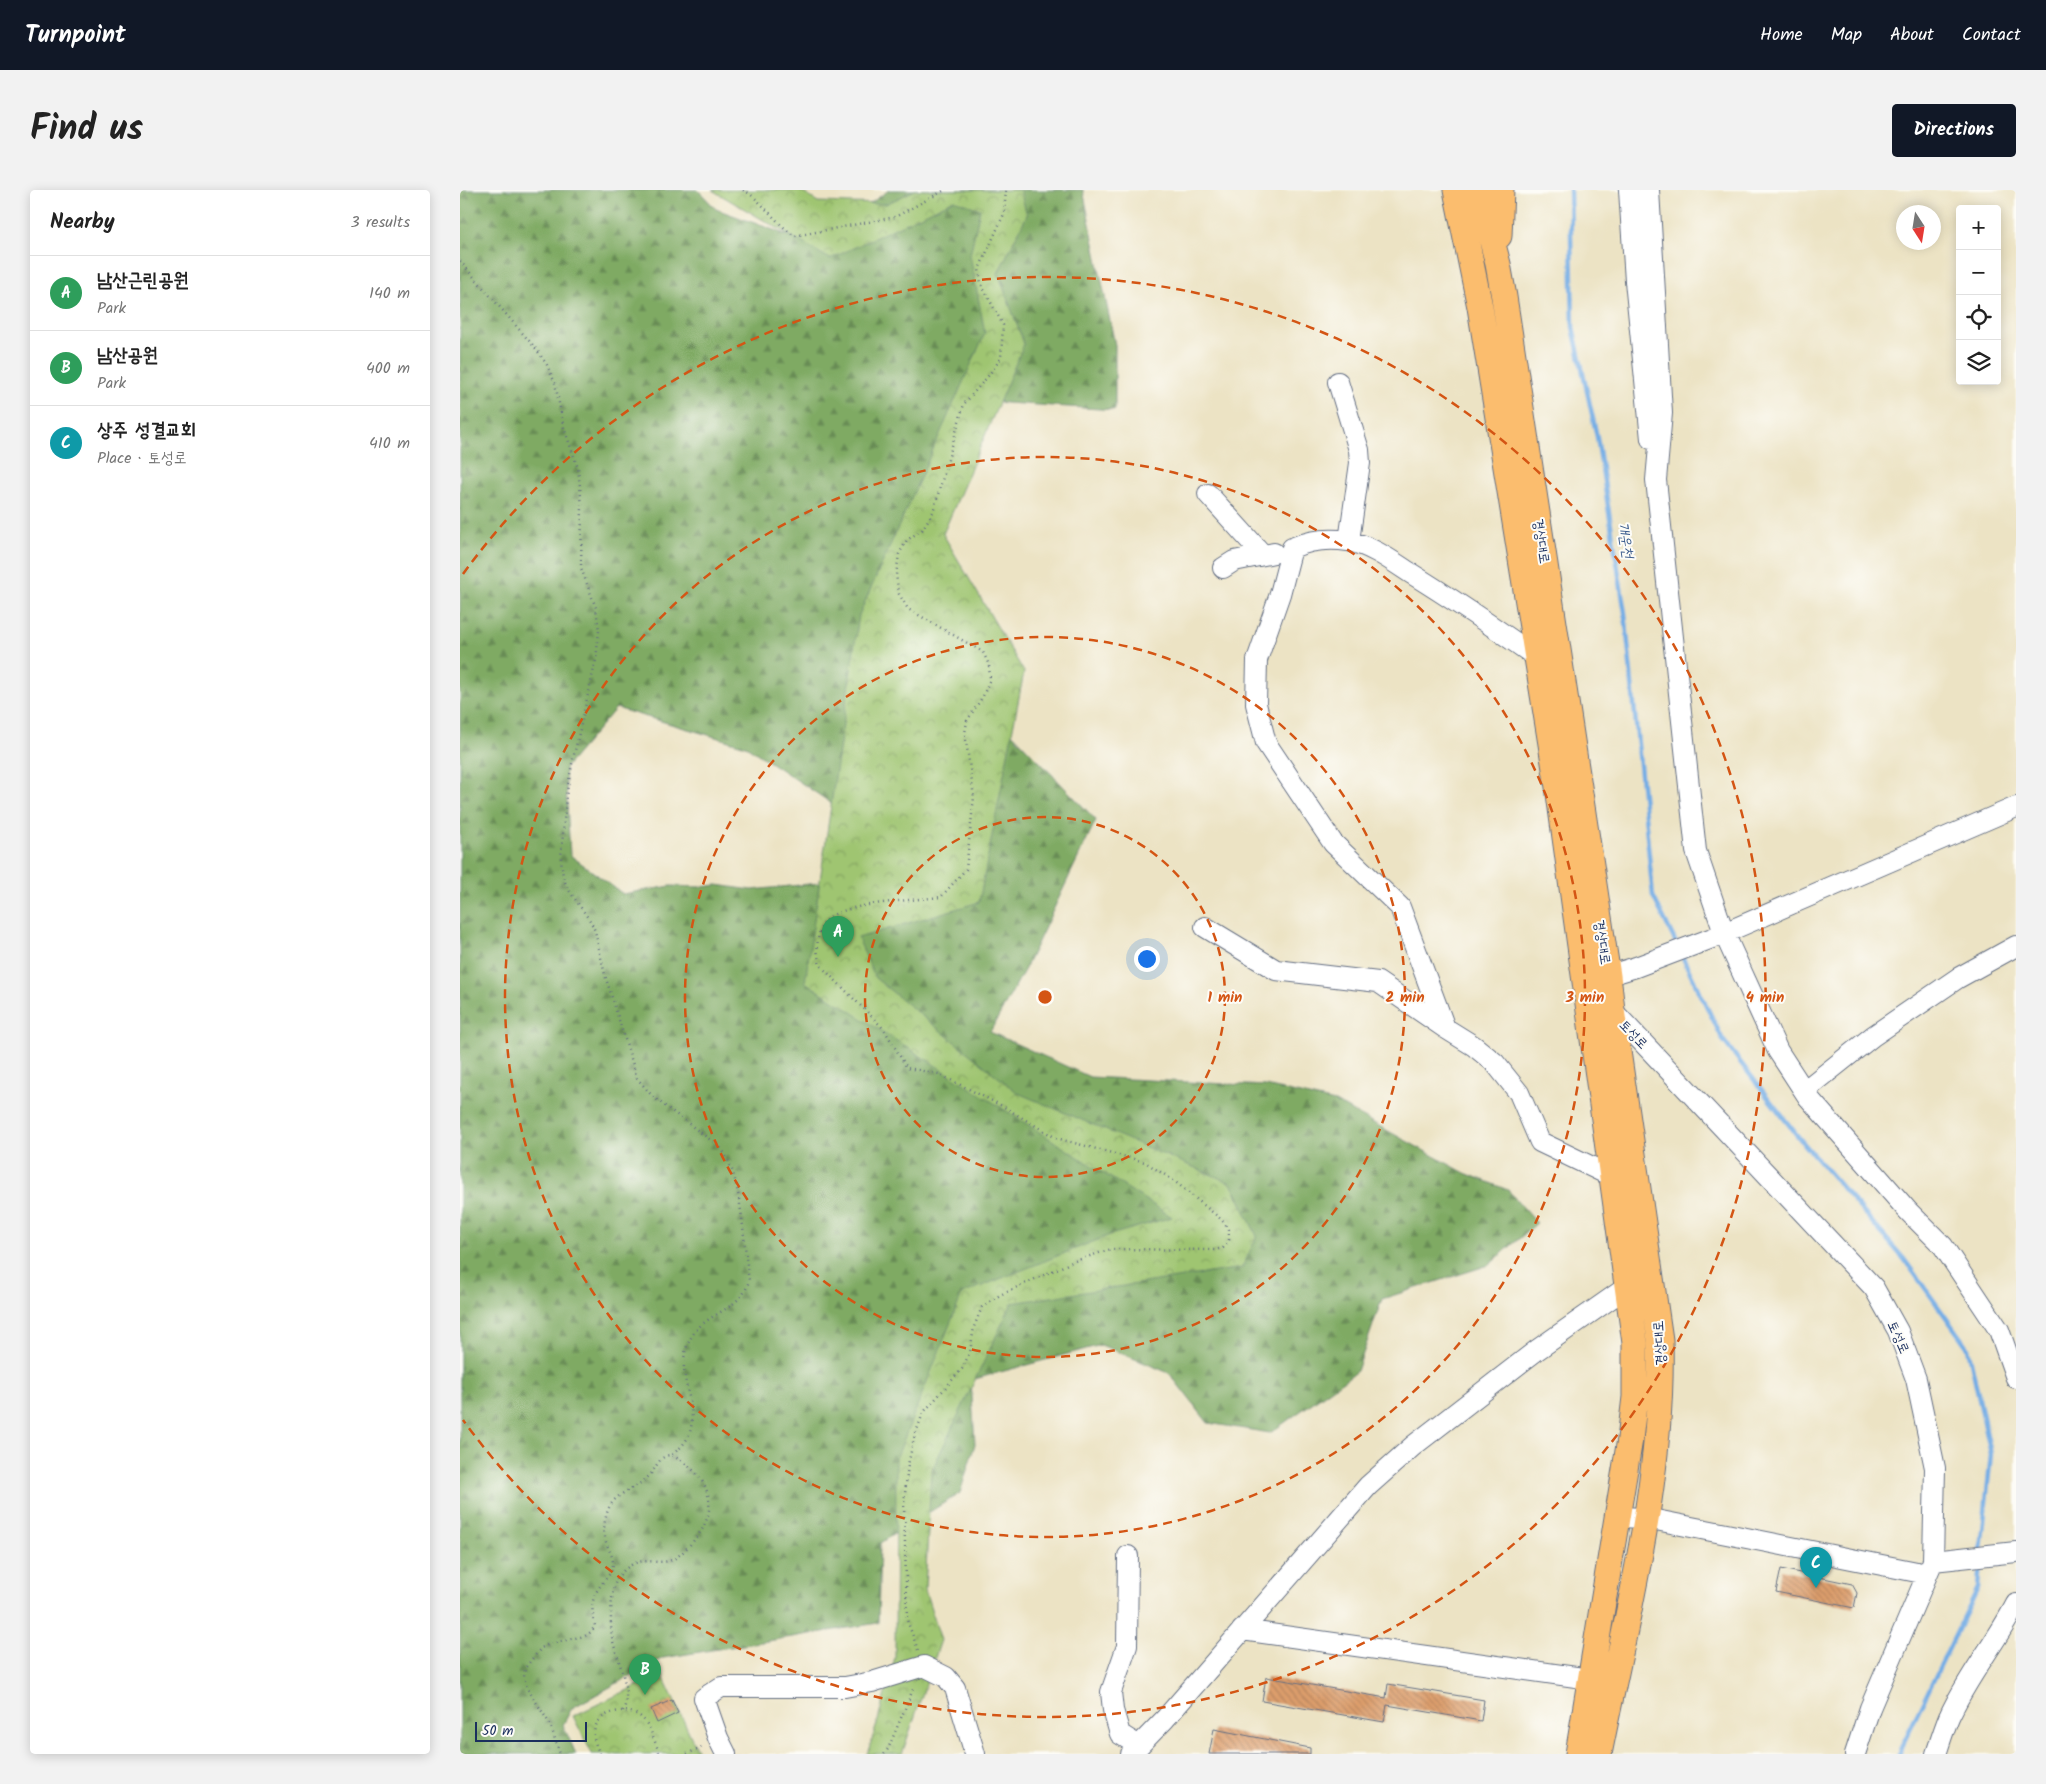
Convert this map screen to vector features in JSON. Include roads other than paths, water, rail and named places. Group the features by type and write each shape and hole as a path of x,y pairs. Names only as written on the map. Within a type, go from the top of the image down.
{"main road":[{"name":"경상대로","path":"1456,190 1480,307 1535,656 1558,787 1597,979 1612,1010 1660,1340 1661,1385 1658,1434 1646,1518 1599,1754"},
{"name":"경상대로","path":"1479,190 1498,264 1597,979 1613,1177 1635,1344 1635,1388 1630,1439 1578,1754"},
{"path":"1498,264 1501,190"}],"street":[{"path":"1629,190 1645,382 1696,851 1720,935 1778,1051 1804,1091 1908,1211 1943,1246 1999,1330 2016,1378"},
{"path":"1649,190 1662,413 1656,480"},
{"path":"1338,382 1360,463 1348,541"},
{"path":"1208,494 1263,555"},
{"path":"1444,1028 1400,907 1333,843 1266,743 1256,704 1257,660 1280,594 1292,548 1322,539 1348,541 1375,550 1445,594 1535,656"},
{"path":"1223,568 1234,561 1290,552"},
{"path":"1597,979 1636,967 1720,935 2016,807"},
{"path":"1205,927 1276,970 1378,982 1444,1028 1474,1046 1495,1063 1518,1093 1540,1142 1613,1177"},
{"path":"1804,1091 1873,1036 1958,978 2016,946"},
{"name":"토성로","path":"1612,1010 1874,1288 1898,1331 1916,1379 1935,1468 1930,1568 1870,1708 1855,1754"},
{"path":"1128,1556 1126,1646 1111,1692 1113,1710 1120,1734 1142,1749 1242,1630 1368,1486 1413,1446 1536,1350 1627,1287"},
{"path":"1618,1517 1646,1518 1930,1568 2016,1552"},
{"path":"1936,1754 1949,1718 1977,1667 2004,1627 2016,1604"},
{"path":"1242,1630 1590,1679"},
{"path":"726,1754 718,1738 704,1698 721,1687 845,1687 872,1682 924,1666 946,1677 956,1688 975,1754"}],"waterway":[{"name":"개운천","path":"1570,190 1573,327 1597,437 1625,613 1653,896 1678,947"},
{"path":"1682,956 1723,1040 1800,1139 1904,1259 1968,1348 1991,1454 1981,1550"},
{"path":"1898,1754 1978,1588 1980,1560"}],"place":[{"name":"남산근린공원","path":"838,957"},
{"name":"상주 성결교회","path":"1816,1588"},
{"name":"남산공원","path":"645,1695"}]}
